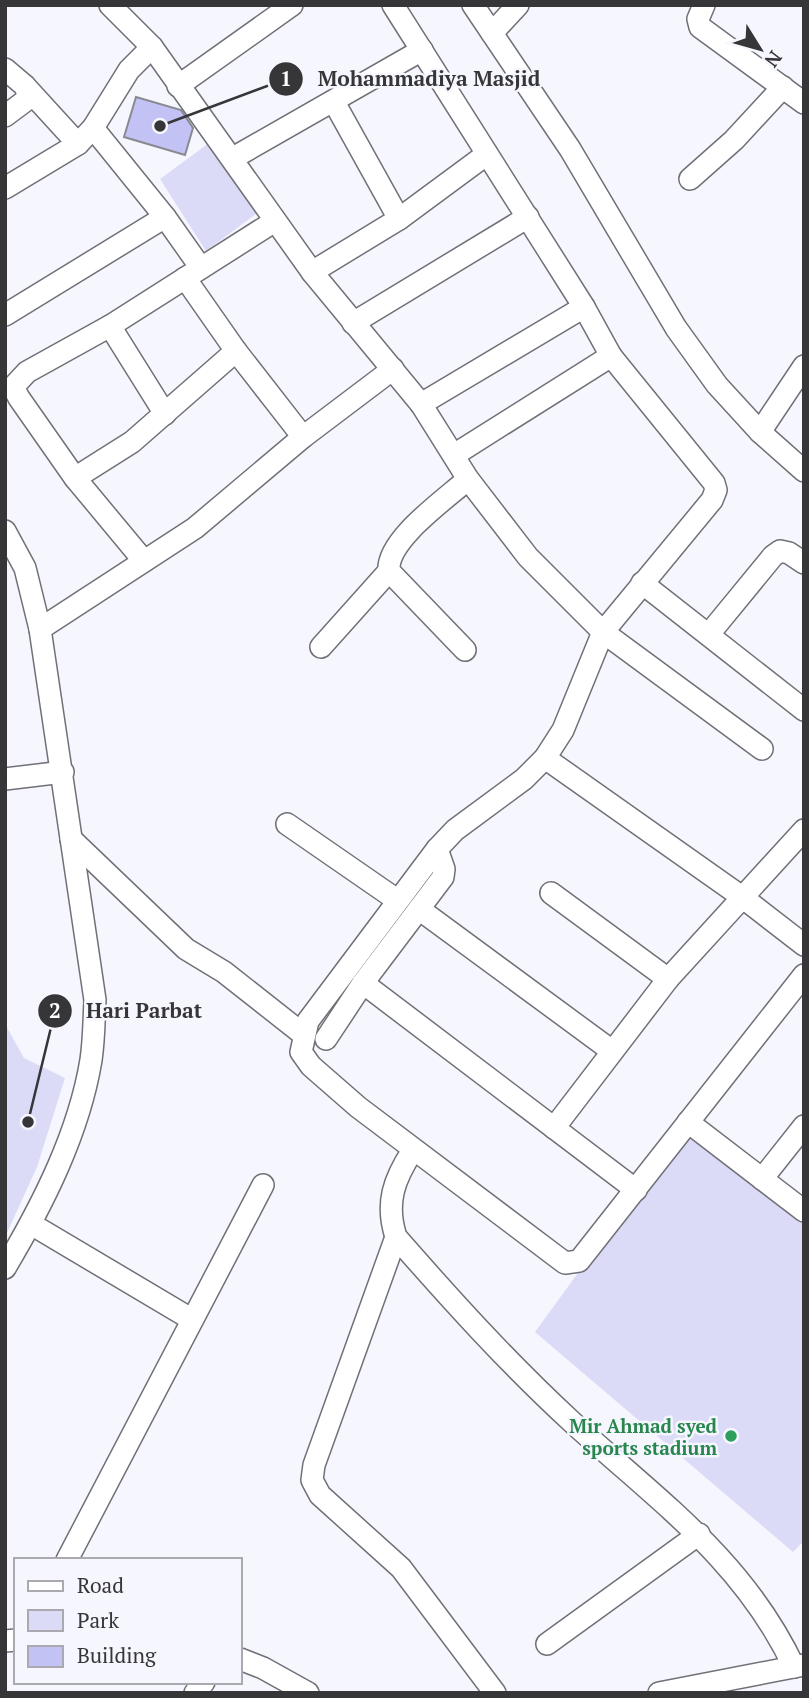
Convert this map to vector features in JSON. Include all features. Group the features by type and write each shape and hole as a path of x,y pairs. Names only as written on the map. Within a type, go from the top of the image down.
{"street":[{"path":"110,5 152,47 312,272 421,404 468,479 528,557 603,632 762,749"},
{"path":"178,86 292,5"},
{"path":"393,5 584,307 611,356 714,483 716,490 712,500 603,632 563,730 545,758 524,779 455,830 437,849 308,1021 301,1052 311,1066 413,1150 565,1263 572,1264 579,1261 636,1190 804,975"},
{"path":"473,5 570,149 676,328 717,385 760,432 804,471"},
{"path":"492,33 518,5"},
{"path":"704,5 698,19 700,27 804,103"},
{"path":"5,188 78,144 93,128 114,90 152,47"},
{"path":"233,158 422,50"},
{"path":"5,69 25,86 78,144"},
{"path":"5,116 29,98 25,86"},
{"path":"690,179 734,140 783,87"},
{"path":"334,102 399,219"},
{"path":"93,128 165,217 236,351 303,437"},
{"path":"312,272 399,219 487,154"},
{"path":"5,315 165,217"},
{"path":"353,323 528,217"},
{"path":"144,561 75,478 13,387 27,372 110,326 275,221"},
{"path":"421,404 584,307"},
{"path":"110,326 165,414"},
{"path":"75,478 132,442 236,351"},
{"path":"454,454 611,356"},
{"path":"760,432 804,366"},
{"path":"40,629 144,561 234,497 303,437 393,369"},
{"path":"321,648 389,571 390,555 399,541 468,479"},
{"path":"5,531 25,568 40,629 95,1000 92,1058 71,1132 31,1224 5,1268"},
{"path":"709,634 773,556 780,551 789,553 804,563"},
{"path":"389,571 464,650"},
{"path":"642,583 800,699"},
{"path":"545,758 742,897 804,945"},
{"path":"5,779 63,772"},
{"path":"287,824 397,900"},
{"path":"554,1128 668,979 804,830"},
{"path":"71,839 186,949 224,972 304,1035"},
{"path":"326,1039 363,983 445,872 437,849"},
{"path":"551,892 668,979"},
{"path":"419,909 612,1051"},
{"path":"363,983 636,1190"},
{"path":"688,1122 804,1211"},
{"path":"762,1179 804,1126"},
{"path":"413,1150 398,1173 391,1194 390,1217 396,1237 500,1352 572,1422 699,1534 759,1604 799,1666 659,1693"},
{"path":"69,1558 263,1185"},
{"path":"31,1224 191,1319"},
{"path":"396,1237 314,1465 312,1480 320,1495 401,1568 495,1693"},
{"path":"547,1644 699,1534"},
{"path":"242,1660 308,1693"}],"green space":[{"path":"209,143 260,211 206,251 160,179"},
{"path":"5,1024 24,1058 65,1078 37,1167 5,1237"},
{"name":"Mir Ahmad syed sports stadium","path":"688,1122 804,1222 804,1541 793,1552 535,1332"}],"building":[{"path":"136,97 181,110 193,128 185,155 124,137"}],"place":[{"name":"Mohammadiya Masjid","path":"160,126"},
{"name":"Hari Parbat","path":"28,1122"},
{"name":"Mir Ahmad syed sports stadium","path":"731,1436"}]}
